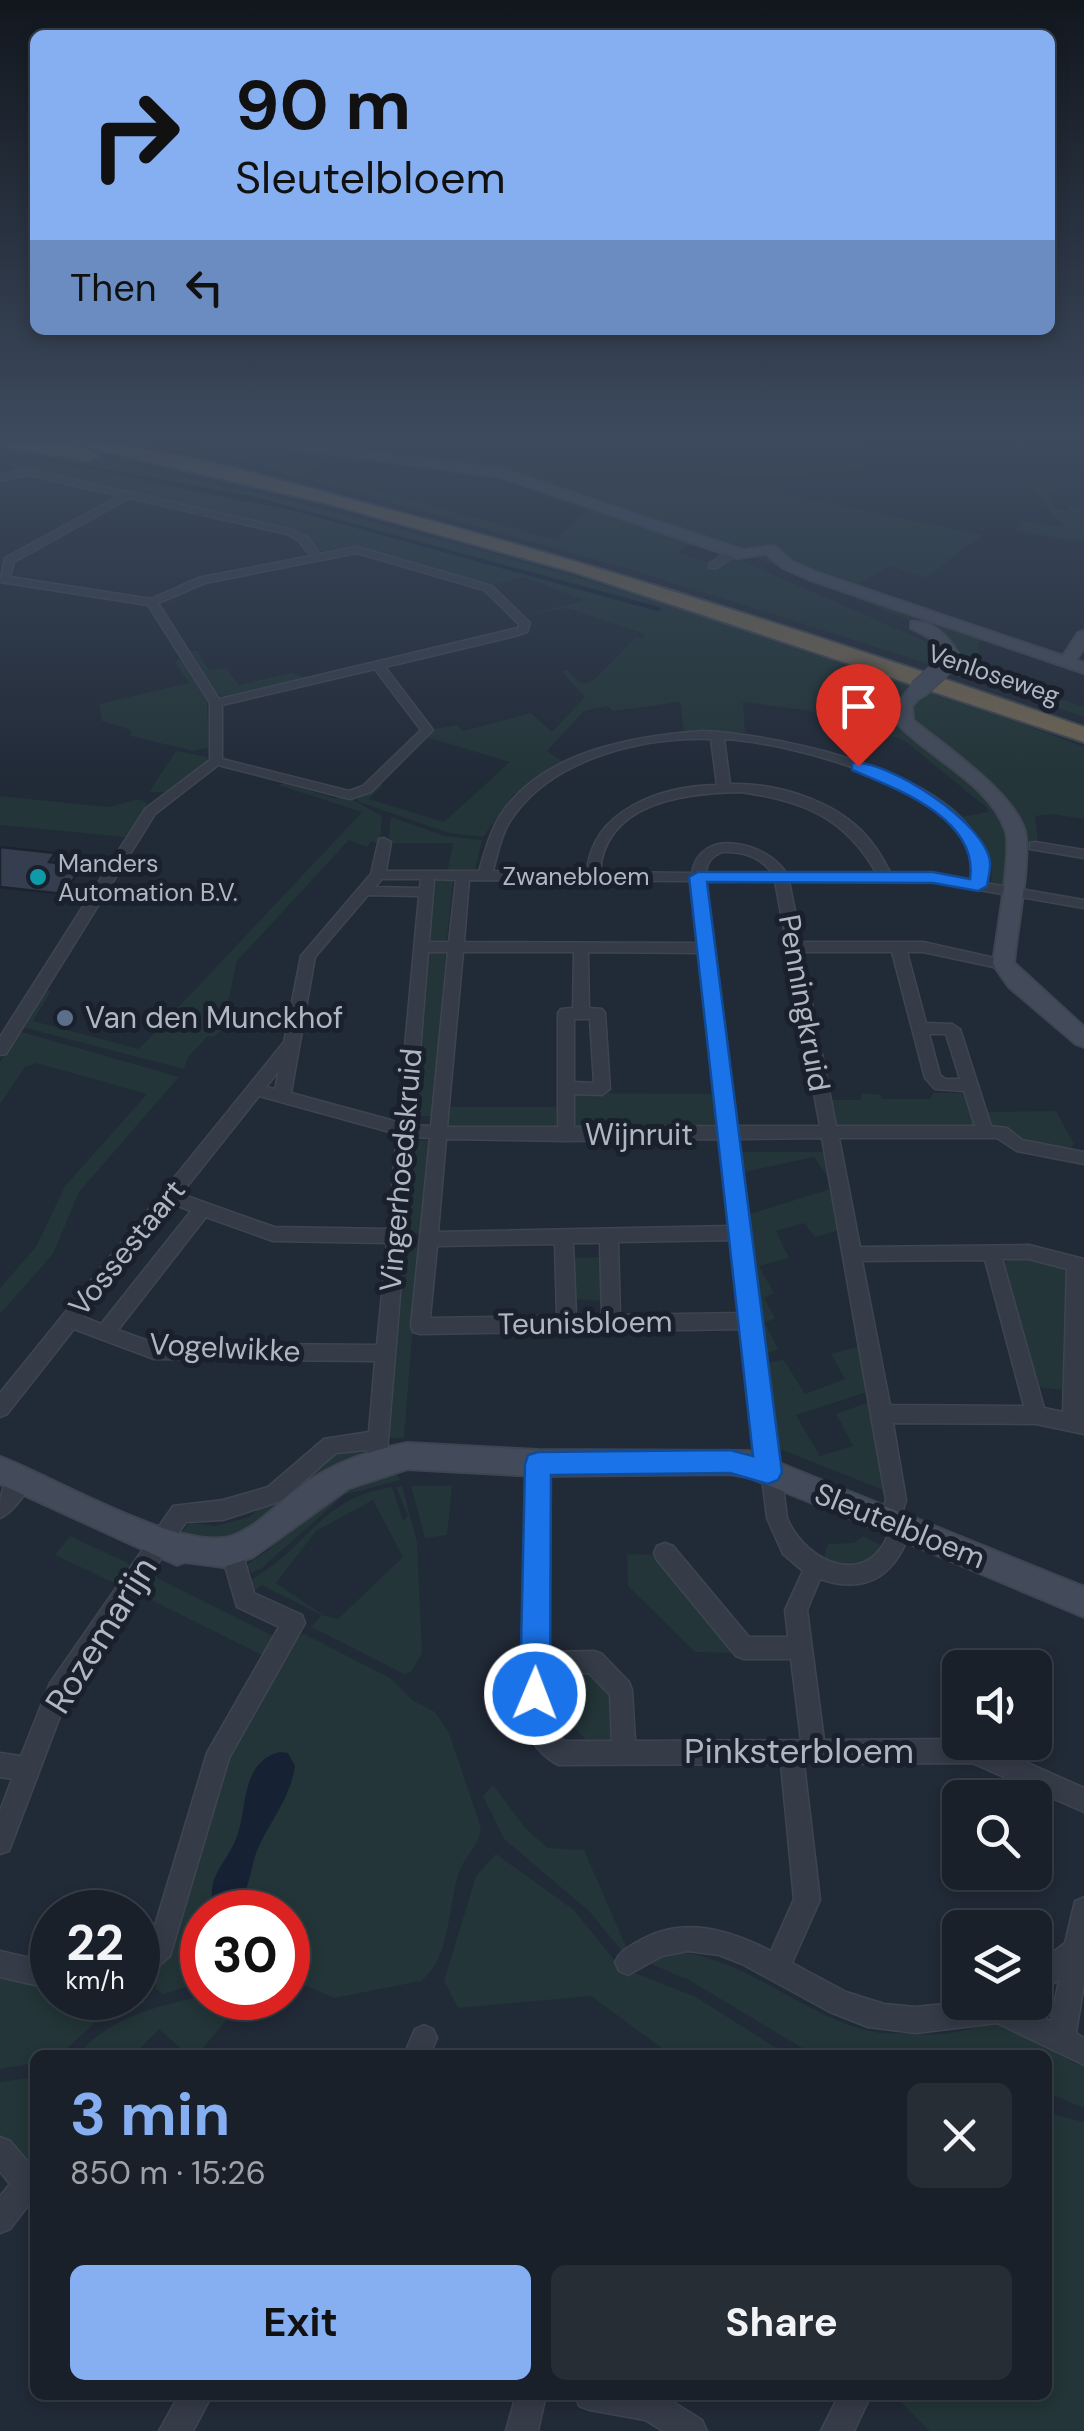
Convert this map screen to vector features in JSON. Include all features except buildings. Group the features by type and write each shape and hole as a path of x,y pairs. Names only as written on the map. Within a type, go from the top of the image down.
{"highway":[{"name":"Venloseweg","path":"521,555 636,587 922,677 1084,735"},
{"name":"Venloseweg","path":"553,555 711,600 1084,723"}],"street":[{"path":"16,555 8,560 2,578 152,602 202,580 320,555"},
{"path":"216,702 523,630 525,623 488,588 376,555"},
{"path":"713,566 733,555"},
{"path":"744,555 935,634 950,648 945,665 902,709 908,726 985,790 1018,834 1003,964"},
{"path":"777,555 812,576 1084,668"},
{"path":"152,602 216,702 216,761"},
{"path":"1066,662 1084,636"},
{"path":"216,761 339,795 367,788 426,730 378,665"},
{"path":"717,735 724,788"},
{"path":"485,876 494,840 510,812 554,774 610,750 641,742 717,735 792,744 858,766 932,802 975,845 982,860 978,886"},
{"path":"2,1043 150,812 216,761"},
{"path":"592,876 598,845 611,826 630,813 671,795 724,788 770,792 832,814 864,837 886,878"},
{"path":"282,1098 308,956 378,875 384,842"},
{"path":"1035,846 1084,854"},
{"name":"Penningkruid","path":"698,877 697,866 702,858 734,848 768,856 777,864 781,876 882,1414 896,1523"},
{"name":"Zwanebloem","path":"378,875 427,883"},
{"name":"Zwanebloem","path":"366,890 463,875 933,878 1084,904"},
{"name":"Vingerhoedskruid","path":"420,1326 463,875"},
{"path":"698,877 768,1472 777,1518 790,1546 814,1567 835,1575 863,1574 891,1555 896,1523"},
{"name":"Vingerhoedskruid","path":"377,1452 427,883"},
{"path":"421,947 706,948"},
{"path":"898,947 933,1078 942,1085 968,1085"},
{"path":"794,948 923,947 1003,964 1017,982 1084,1039"},
{"path":"581,948 581,1014"},
{"path":"566,1088 602,1089 597,1014 566,1013 566,1088 566,1135"},
{"path":"920,1028 952,1029 984,1132"},
{"name":"Vossestaart","path":"0,1408 292,1043"},
{"name":"Wijnruit","path":"254,1089 405,1130 437,1133 1001,1132 1016,1145 1084,1158"},
{"path":"169,1196 273,1234 395,1236"},
{"name":"Vossestaart","path":"105,1332 202,1209"},
{"path":"428,1239 550,1240 609,1234 740,1233"},
{"path":"609,1234 611,1323"},
{"path":"564,1236 567,1324"},
{"path":"851,1254 1029,1252 1080,1266 1079,1424 1036,1415 882,1414"},
{"path":"992,1254 1036,1415"},
{"name":"Vogelwikke","path":"70,1320 154,1351 385,1353"},
{"name":"Teunisbloem","path":"420,1326 750,1321"},
{"name":"Sleutelbloem","path":"162,1542 180,1513 248,1504 274,1494 331,1445 377,1452 389,1468 473,1462 730,1462 768,1472 1084,1602"},
{"name":"Sleutelbloem","path":"233,1556 258,1550 283,1519 377,1452"},
{"name":"Pinksterbloem","path":"538,1464 534,1725 560,1753 973,1751 1084,1800"},
{"path":"0,1508 12,1474 162,1542 186,1557 210,1564 233,1556 245,1600 294,1622 218,1753 160,1948"},
{"name":"Rozemarijn","path":"0,1842 8,1800 26,1769 58,1691 162,1542"},
{"path":"665,1553 744,1648 802,1648"},
{"path":"777,1968 807,1900 802,1648 796,1610 814,1567"},
{"path":"536,1663 594,1662 621,1690 624,1752"},
{"path":"0,1765 26,1769"},
{"path":"1026,2020 1072,2046 1077,1950 1084,1910"},
{"path":"628,1962 640,1951 670,1940 729,1943 816,1992 868,2014 926,2021 942,2018"},
{"path":"1052,1969 1077,1950"},
{"path":"0,1964 30,1971"},
{"path":"0,2151 30,2186"},
{"path":"0,2220 30,2188"},
{"path":"175,2431 194,2400"},
{"path":"522,2431 530,2400"},
{"path":"620,2400 650,2405 691,2431"},
{"path":"837,2431 853,2400"}],"shaded area":[{"path":"387,555 456,555 657,611 662,608 469,555 498,555 578,578 919,684 898,710 1007,826 1012,855 1007,885 997,887 991,882 991,862 985,846 961,817 988,812 987,808 904,740 805,710 743,702 745,732 684,732 680,702 584,711 547,751 563,762 513,795 483,837 449,833 359,802 355,797 378,783 383,785 369,799 444,822 510,762 426,737 429,730 457,725 463,731 531,713 552,732 585,697 562,672 567,670 582,684 593,681 636,637 641,639 646,634 566,608 528,615 584,600 524,577 489,586"},
{"path":"580,555 686,555 718,567 733,557 938,647 941,658 933,665"},
{"path":"755,555 772,555 983,638 978,644 980,660 976,670 1084,707 1084,717 946,670 955,650 941,633"},
{"path":"783,555 955,555 926,578 891,566 850,588 800,568"},
{"path":"191,651 197,651 209,670 226,668 239,685 291,673 307,678 223,696 217,693"},
{"path":"180,658 207,702 209,748 193,751 131,736 131,730 102,721 99,704 189,683 175,662"},
{"path":"929,689 1084,747 1084,819 1052,814 1035,816 1038,841 1034,841 1033,847 1024,847 1021,832 911,721 912,703"},
{"path":"176,751 207,757 208,763 170,792 149,792"},
{"path":"285,783 334,798 350,798 382,816 380,842 371,842 367,847 349,840 237,961 222,1029 214,1037 208,1036 188,1057 184,1069 22,1027 45,990 51,991 33,1021 139,1049 362,812 278,785"},
{"path":"0,796 108,807 139,799 148,803 125,837 0,825"},
{"path":"391,817 445,836 482,840 475,869 447,873 453,843 388,843"},
{"path":"435,880 453,880 447,940 429,940"},
{"path":"428,953 446,953 432,1116 413,1116"},
{"path":"18,1031 179,1077 79,1192 53,1254 0,1314 0,1288 36,1247 65,1186 147,1094 36,1063 25,1067 0,1104 0,1062"},
{"path":"862,1093 881,1095 882,1099 930,1099 933,1093 961,1093 975,1125 968,1129 838,1129 832,1100 861,1100"},
{"path":"715,1094 718,1127 579,1130 574,1127 573,1096"},
{"path":"449,1107 557,1107 556,1126 447,1129"},
{"path":"1056,1111 1074,1144 1069,1150 1018,1141 990,1125 986,1112"},
{"path":"412,1140 430,1141 420,1234 404,1234"},
{"path":"738,1152 825,1152 829,1180 814,1157 740,1173"},
{"path":"833,1188 840,1230 815,1237 804,1223 776,1231 789,1258 759,1266 774,1293 764,1298 775,1318 765,1323 778,1349 762,1356 744,1216"},
{"path":"403,1247 419,1247 404,1438 384,1438"},
{"path":"601,1257 602,1301 573,1299 572,1258"},
{"path":"1030,1259 1067,1270 1062,1390 1038,1387 1003,1264 1007,1260"},
{"path":"860,1346 867,1392 796,1415 820,1456 853,1446 836,1414 869,1402 876,1407 886,1491 772,1446 763,1365 783,1359 805,1394 845,1379 831,1354"},
{"path":"356,1450 362,1456 229,1545 178,1538 189,1523 216,1526 249,1517 332,1451"},
{"path":"383,1472 398,1475 400,1480 344,1495 262,1568 251,1573 250,1569 244,1571 243,1567 267,1551 329,1491"},
{"path":"402,1486 417,1542 422,1653 411,1672 404,1674 311,1627 322,1615 261,1585 252,1595 248,1581 285,1555 329,1514 367,1493 392,1487 403,1521 408,1516 396,1487","holes":["373,1500 403,1557 338,1619 323,1615 276,1583 316,1531"]},
{"path":"411,1486 452,1486 447,1535 425,1538"},
{"path":"70,1536 130,1564 116,1584 55,1555"},
{"path":"863,1536 886,1548 856,1564 822,1563 828,1544 854,1543"},
{"path":"627,1554 658,1555 733,1653 695,1652 628,1586"},
{"path":"149,1574 277,1638 266,1657 137,1593"},
{"path":"304,1634 390,1678 412,1700 435,1712 449,1733 481,1828 460,1870 444,1945 431,1971 421,1981 334,1998 310,1988 310,1890 182,1890 221,1765 290,1641"},
{"path":"592,1670 614,1693 616,1742 588,1742 545,1697 545,1671"},
{"path":"493,1785 526,1829 548,1848 584,1850 627,1949 621,1950 589,1911 504,1839 483,1796"},
{"path":"496,1854 574,1910 620,1967 696,1997 779,2050 664,2050 591,1996 458,2008 444,1981 476,1876"},
{"path":"180,1897 180,1989 160,1992 160,1961"},
{"path":"687,1953 711,1959 842,2022 870,2031 944,2034 996,2020 1050,2050 806,2050 689,1980 639,1959"},
{"path":"0,1975 30,1980 30,2020 98,2020 65,2050 30,2050 30,2064 0,2069"},
{"path":"180,2002 180,2020 226,2020 201,2050 182,2050 159,2029 139,2050 83,2050 118,2023 160,2020 160,2007"},
{"path":"1052,2051 1076,2064 1084,2063 1084,2108 1052,2095"},
{"path":"30,2078 30,2172 0,2139 0,2082"},
{"path":"1052,2114 1084,2122 1084,2431 930,2431 899,2400 1052,2400"}],"water":[{"path":"456,555 470,555 663,608 657,611"},
{"path":"288,1753 295,1766 289,1788 260,1844 245,1890 212,1890 240,1828 251,1777 267,1757"}],"place":[{"name":"Manders Automation B.V.","path":"38,877"},
{"name":"Van den Munckhof","path":"65,1018"}],"route":[{"path":"535,1694 538,1464 730,1462 768,1472 698,877 933,878 978,886 982,860 950,815 908,788 858,766"}]}
